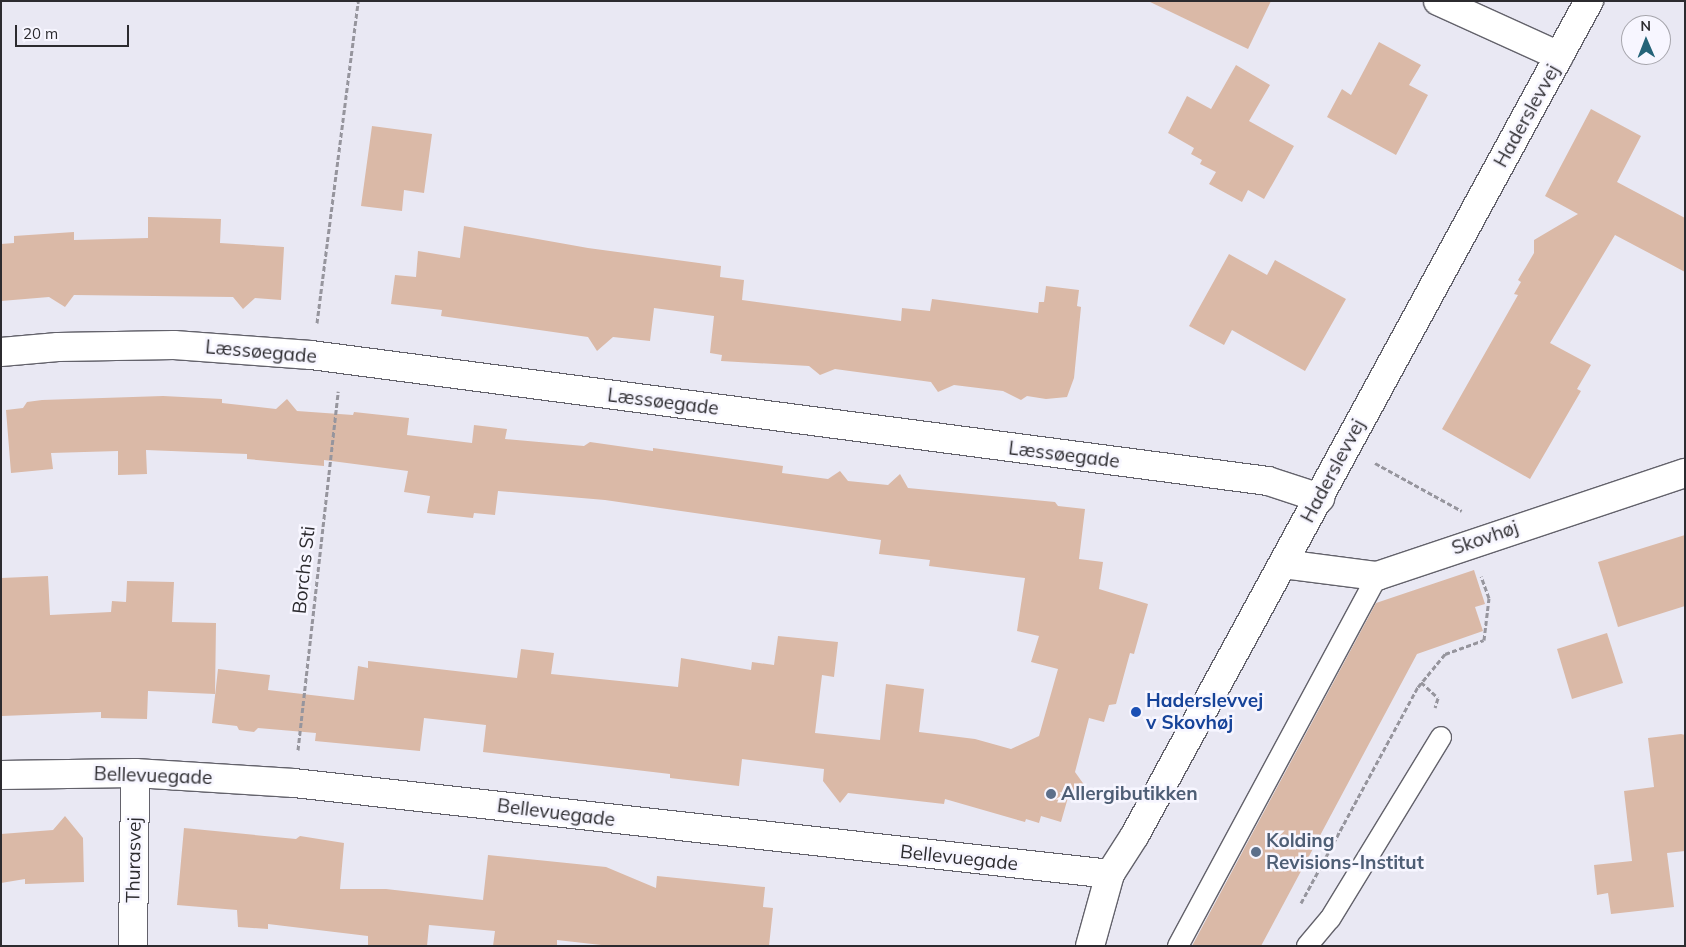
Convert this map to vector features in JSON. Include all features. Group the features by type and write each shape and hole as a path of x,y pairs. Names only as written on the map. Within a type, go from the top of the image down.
{"street":[{"path":"1438,1 1559,56"},
{"name":"Haderslevvej","path":"1090,946 1110,874 1135,835 1320,498 1589,1"},
{"name":"Læssøegade","path":"1,352 58,347 174,345 311,355 342,361 1268,481 1320,498"},
{"name":"Skovhøj","path":"1283,564 1377,576 1469,543 1685,473"},
{"name":"Bellevuegade","path":"1,775 135,773 294,783 1110,874"},
{"name":"Thurasvej","path":"133,946 135,773"}],"lane":[{"path":"1178,946 1377,576"},
{"path":"1307,946 1330,919 1441,737"}],"path":[{"path":"311,355 358,1"},
{"name":"Borchs Sti","path":"294,783 342,361"},
{"path":"1407,479 1499,533"},
{"path":"1297,911 1418,686 1444,654 1484,640 1489,598 1469,543"}],"building":[{"path":"1148,1 1271,1 1248,49"},
{"path":"1379,42 1421,65 1409,85 1428,95 1396,155 1327,117 1342,89 1351,95"},
{"path":"1236,65 1270,85 1249,121 1294,146 1264,199 1248,190 1242,202 1209,184 1216,172 1200,164 1202,160 1191,154 1194,148 1168,133 1187,96 1211,109"},
{"path":"1591,109 1641,136 1617,182 1685,218 1685,272 1615,235 1550,343 1591,365 1577,389 1581,391 1530,479 1442,429 1518,295 1514,294 1521,282 1518,280 1534,253 1534,240 1578,214 1545,196"},
{"path":"372,126 432,134 424,193 404,190 402,211 361,206"},
{"path":"148,217 221,219 220,243 284,247 281,300 255,298 243,309 233,297 74,295 65,307 49,297 1,301 1,244 14,243 14,236 74,232 74,240 148,238"},
{"path":"464,226 588,248 721,266 720,277 744,280 742,300 901,321 902,308 930,311 932,299 1038,313 1039,302 1044,302 1046,286 1079,290 1077,306 1081,307 1074,378 1067,397 1046,399 1027,396 1021,400 1003,391 954,385 938,392 931,382 835,369 820,375 809,366 721,361 722,355 710,353 714,316 654,308 650,341 613,337 597,351 588,337 441,316 442,310 391,304 395,275 416,277 418,251 460,258"},
{"path":"1229,254 1267,275 1275,260 1346,299 1305,371 1232,330 1224,345 1189,326"},
{"path":"163,396 222,399 222,403 276,409 287,399 297,411 353,415 354,412 409,418 407,435 472,443 474,425 507,429 505,439 584,446 590,442 653,451 653,448 783,466 782,473 828,479 840,471 848,481 888,485 900,474 908,488 1055,502 1058,506 1085,509 1079,559 1103,562 1099,589 1148,604 1134,654 1130,653 1116,704 1109,705 1104,722 1089,718 1075,772 1085,786 1069,794 1061,822 1041,816 1039,823 1026,819 1025,822 945,799 944,804 848,793 840,803 823,781 824,769 742,759 739,786 670,778 670,774 483,752 486,725 424,718 420,751 315,741 316,733 258,728 254,732 239,730 237,726 212,723 218,669 270,675 268,690 354,700 358,666 368,668 368,661 517,678 521,649 554,653 551,674 678,687 681,658 751,670 752,662 774,665 778,636 838,642 834,677 822,675 815,733 880,740 886,684 924,689 919,732 975,739 1011,749 1039,736 1058,669 1031,662 1039,636 1017,631 1025,578 929,566 930,560 879,554 881,540 605,500 498,491 495,515 474,513 473,518 427,513 430,496 404,492 408,471 324,460 324,466 247,459 247,454 146,450 147,474 118,475 118,451 51,453 53,469 11,473 6,410 23,408 27,402 42,400"},
{"path":"1685,535 1685,606 1618,627 1598,562"},
{"path":"1474,570 1485,604 1475,607 1483,631 1417,654 1261,946 1192,946 1376,603"},
{"path":"48,576 50,615 111,612 112,601 126,602 127,581 174,582 172,622 216,623 215,694 148,691 147,719 101,718 101,712 2,716 1,578"},
{"path":"1607,633 1623,683 1572,699 1557,649"},
{"path":"1685,735 1685,851 1667,853 1674,907 1611,914 1608,893 1597,895 1594,865 1632,861 1624,791 1654,787 1648,738"},
{"path":"65,816 83,838 84,882 25,884 25,879 1,883 1,834 53,830"},
{"path":"184,828 296,839 300,836 344,843 340,889 386,889 483,900 488,855 606,867 656,888 657,876 765,887 763,907 773,908 769,946 610,946 557,940 557,946 493,946 495,931 429,925 427,946 368,946 368,936 268,924 268,929 238,927 237,910 177,905"}],"place":[{"name":"Haderslevvej v Skovhøj","path":"1136,712"},
{"name":"Allergibutikken","path":"1051,794"},
{"name":"Kolding Revisions-Institut","path":"1256,852"}]}
